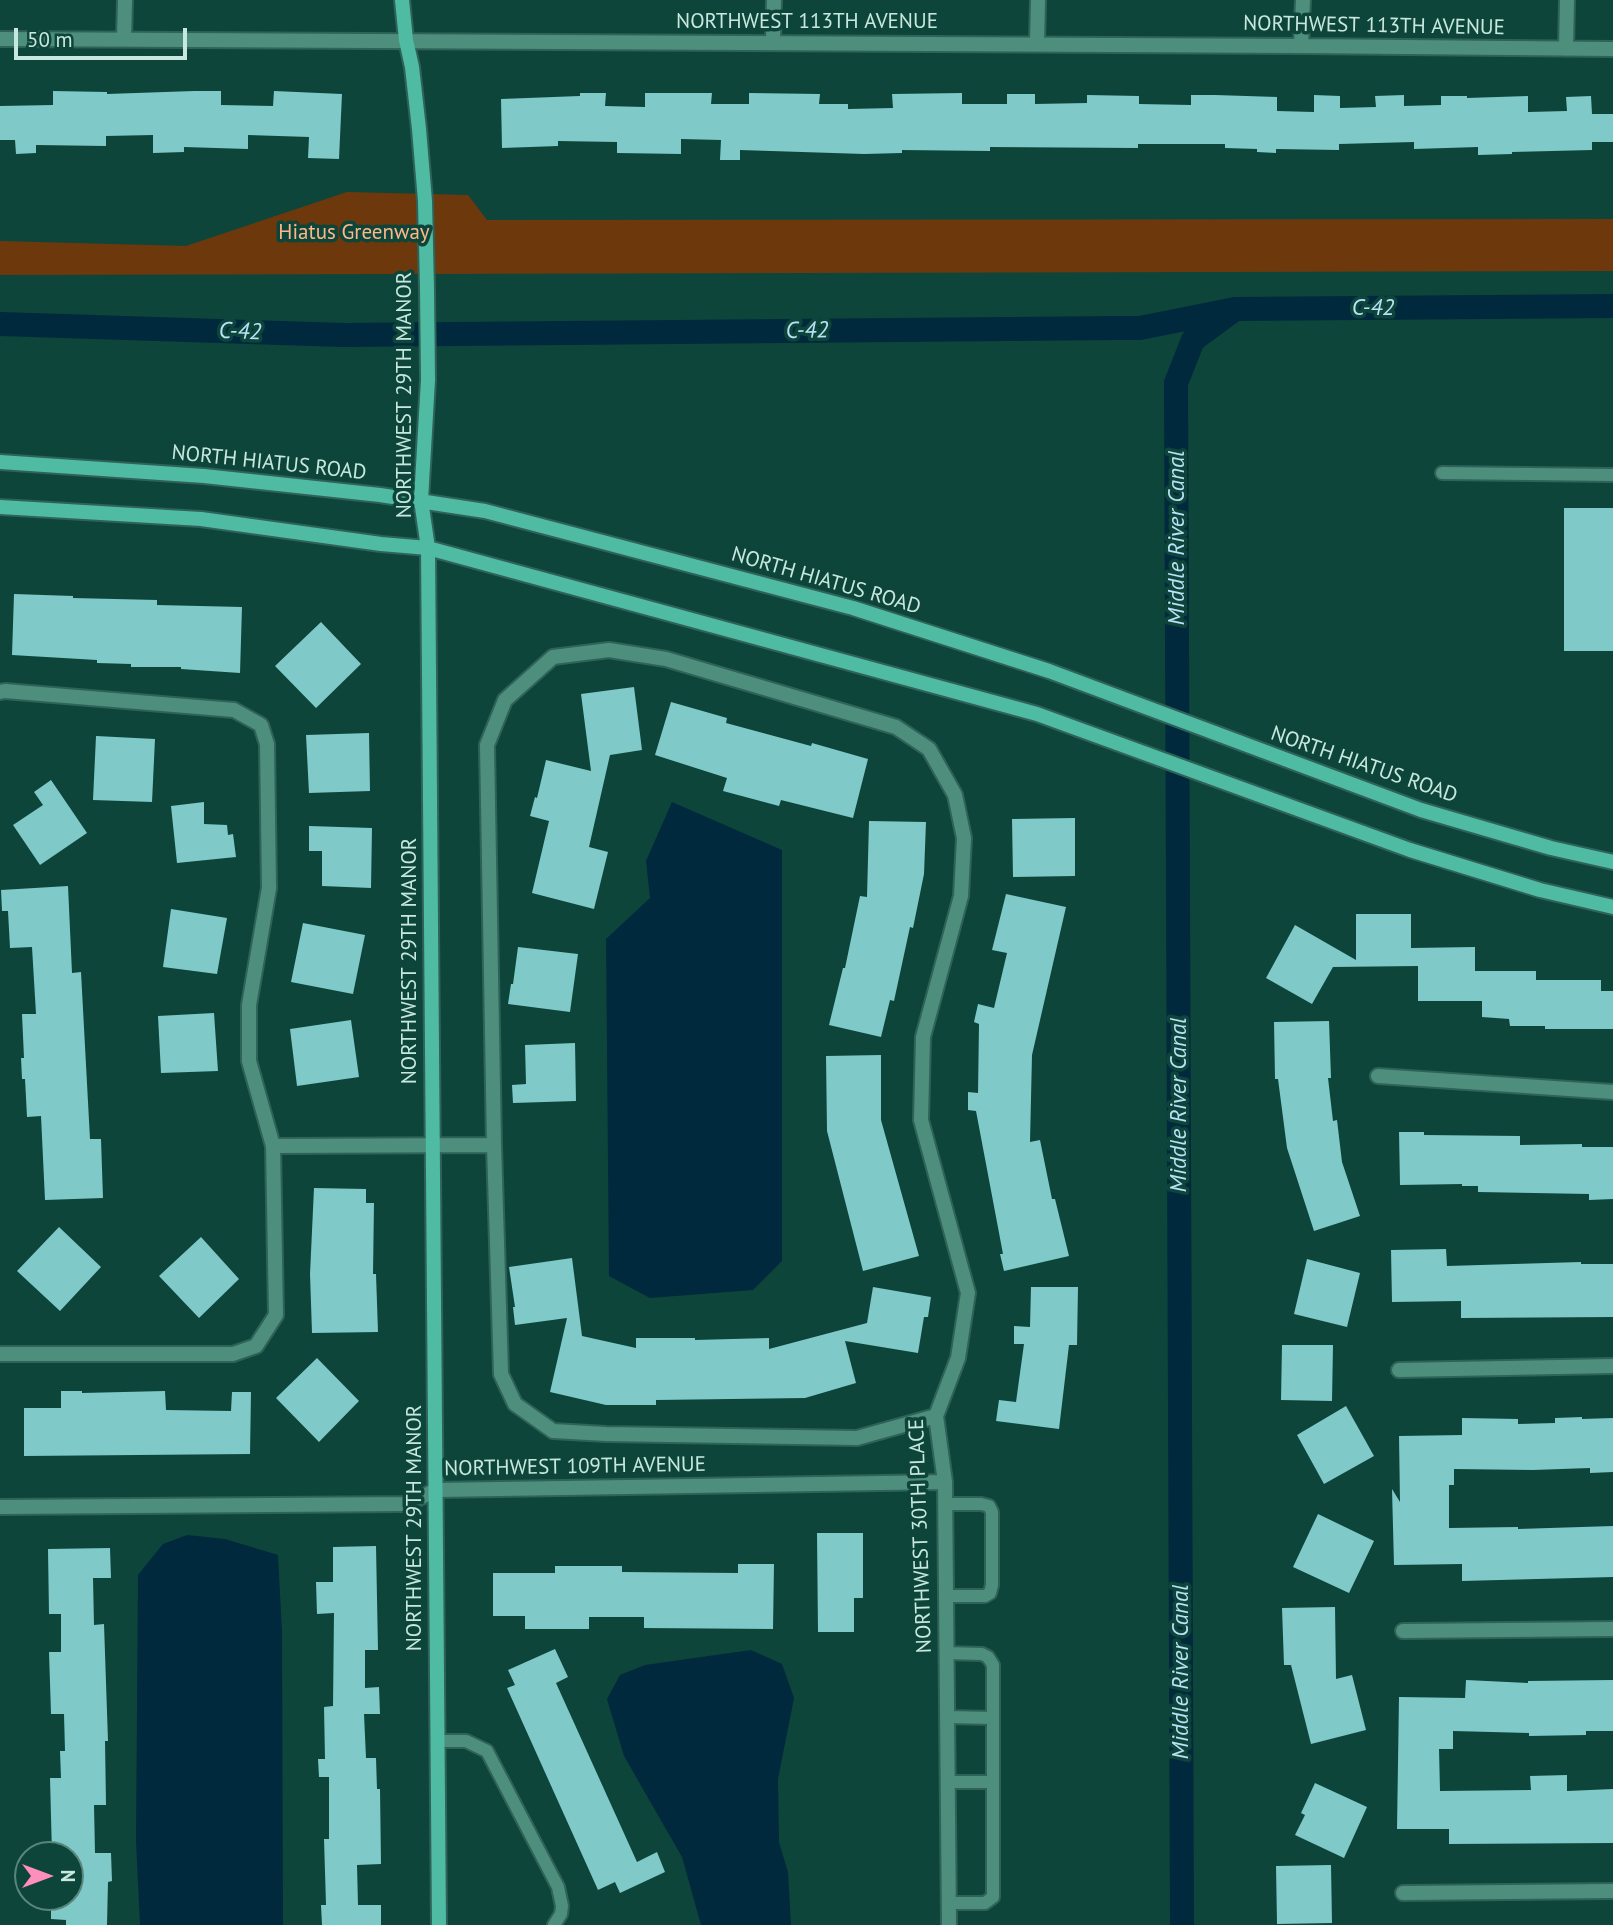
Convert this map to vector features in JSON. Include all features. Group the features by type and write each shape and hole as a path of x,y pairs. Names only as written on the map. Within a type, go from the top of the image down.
{"main road":[{"name":"NORTHWEST 29TH MANOR","path":"402,0 421,141 427,288 428,380 421,500 428,548 439,1925"},
{"name":"NORTH HIATUS ROAD","path":"0,462 204,476 421,500 485,511 853,608 1049,671 1421,810 1551,848 1613,862"},
{"path":"0,507 201,519 428,548 1037,714 1410,850 1540,890 1613,907"}],"street":[{"path":"124,38 125,0"},
{"path":"773,42 774,0"},
{"path":"1037,44 1038,0"},
{"path":"1301,46 1303,0"},
{"path":"1566,48 1567,0"},
{"name":"NORTHWEST 113TH AVENUE","path":"0,38 1613,49"},
{"name":"NORTHWEST 30TH PLACE","path":"494,1144 487,745 505,700 552,657 609,650 666,659 896,727 929,749 955,795 964,838 961,896 923,1037 921,1120 968,1293 958,1359 936,1416 945,1482 949,1925"},
{"path":"0,692 234,710 261,725 267,744 269,888 249,1005 249,1061 273,1146 276,1315 256,1346 233,1354 0,1354"},
{"path":"1378,1076 1613,1092"},
{"path":"273,1146 494,1144"},
{"name":"NORTHWEST 109TH AVENUE","path":"494,1144 501,1374 515,1404 553,1431 857,1438 936,1416"},
{"path":"1399,1370 1613,1366"},
{"name":"NORTHWEST 109TH AVENUE","path":"0,1507 407,1504 436,1490 945,1482"},
{"path":"1403,1631 1613,1629"},
{"path":"1403,1893 1613,1891"}],"lane":[{"path":"1442,473 1613,475"},
{"path":"945,1504 981,1504 989,1506 992,1512 990,1593 985,1597 946,1597"},
{"path":"946,1653 982,1654 991,1660 993,1671 993,1897 985,1903 949,1903"},
{"path":"947,1717 993,1718"},
{"path":"438,1741 466,1741 487,1751 558,1887 562,1906 561,1914 554,1925"},
{"path":"948,1782 992,1782"}],"green space":[{"name":"Hiatus Greenway","path":"347,192 468,195 487,220 1613,219 1613,271 0,275 0,241 186,246"}],"water":[{"path":"672,802 782,850 782,1261 753,1290 650,1298 609,1276 606,939 650,898 646,861"},
{"path":"187,1535 225,1539 278,1555 282,1632 283,1925 140,1925 136,1841 138,1575 163,1544"},
{"path":"751,1650 782,1664 794,1698 778,1779 779,1842 788,1872 791,1925 701,1925 682,1857 624,1756 607,1699 620,1675 645,1665"}],"building":[{"path":"53,91 107,94 221,91 221,105 273,106 274,91 342,94 339,159 308,158 309,137 248,135 248,149 184,147 184,152 153,153 153,135 106,136 106,146 36,145 36,153 16,154 15,140 0,140 0,106 53,105"},
{"path":"580,93 606,93 605,106 645,107 645,93 712,93 711,104 749,104 749,93 820,94 819,104 848,104 848,109 893,108 892,94 962,93 962,104 1007,104 1007,94 1035,94 1035,104 1087,103 1087,95 1139,96 1139,104 1191,105 1191,95 1215,95 1277,97 1277,111 1314,112 1314,95 1340,96 1340,108 1376,107 1375,96 1404,95 1404,106 1441,105 1441,96 1528,96 1528,112 1567,111 1566,97 1591,96 1592,114 1613,114 1613,142 1592,142 1592,150 1478,155 1478,147 1414,149 1414,142 1339,144 1339,150 1276,149 1276,153 1257,152 1257,149 1225,148 1225,144 1138,144 1138,148 990,147 990,151 902,150 902,153 864,154 740,150 740,160 720,160 721,140 681,139 681,154 617,153 617,142 558,141 558,146 502,148 501,99 580,96"},
{"path":"1564,508 1613,508 1613,651 1564,651"},
{"path":"14,594 157,600 157,605 242,607 240,673 181,667 131,667 131,664 97,663 97,660 12,655"},
{"path":"321,622 361,664 316,708 275,666"},
{"path":"634,687 642,750 610,755 589,847 608,852 594,909 532,893 549,821 530,816 546,760 591,771 581,694"},
{"path":"671,702 727,718 726,723 868,759 853,818 781,800 779,806 723,791 727,778 655,755"},
{"path":"369,733 370,791 309,793 306,735"},
{"path":"96,736 155,739 152,802 93,800"},
{"path":"51,780 87,833 40,865 13,825 43,805 34,792"},
{"path":"204,802 204,824 227,825 228,835 233,834 236,857 177,863 171,806"},
{"path":"1075,818 1075,876 1013,877 1012,819"},
{"path":"869,821 926,822 924,874 913,928 910,927 894,1001 890,1000 881,1037 829,1025 845,968 860,896 867,897"},
{"path":"309,826 372,828 371,888 322,886 322,851 309,851"},
{"path":"68,886 72,973 81,972 90,1139 101,1139 103,1198 45,1200 41,1116 27,1117 25,1079 22,1079 22,1014 36,1014 32,947 10,948 8,911 2,911 1,890"},
{"path":"1006,894 1066,907 1032,1055 1030,1142 1040,1140 1052,1199 1055,1199 1069,1256 1004,1271 976,1111 968,1110 968,1092 978,1093 979,1024 974,1022 978,1004 994,1008 1007,953 992,950"},
{"path":"171,909 227,918 217,974 163,967"},
{"path":"1356,914 1411,914 1411,948 1475,947 1475,971 1536,971 1536,980 1601,980 1601,991 1613,991 1613,1029 1510,1026 1509,1019 1482,1017 1482,1001 1418,1001 1418,966 1333,967 1312,1004 1266,978 1295,925 1356,960"},
{"path":"303,923 365,935 353,994 291,982"},
{"path":"518,947 578,954 570,1012 508,1004"},
{"path":"214,1013 218,1071 161,1073 158,1016"},
{"path":"351,1020 359,1077 297,1086 290,1029"},
{"path":"1329,1021 1331,1078 1328,1078 1333,1121 1337,1120 1342,1162 1360,1216 1314,1231 1287,1148 1278,1079 1275,1079 1274,1022"},
{"path":"575,1043 576,1101 513,1103 512,1085 526,1084 525,1045"},
{"path":"881,1055 881,1120 919,1256 863,1271 827,1131 826,1056"},
{"path":"1399,1132 1424,1132 1424,1135 1520,1136 1520,1145 1582,1144 1582,1147 1613,1147 1613,1199 1589,1200 1589,1194 1478,1192 1478,1186 1462,1184 1400,1185"},
{"path":"314,1188 366,1189 366,1203 374,1203 373,1274 376,1274 378,1332 312,1333 310,1274"},
{"path":"59,1227 101,1267 60,1311 17,1271"},
{"path":"201,1237 239,1279 199,1318 159,1276"},
{"path":"1446,1249 1447,1266 1581,1262 1613,1264 1613,1317 1461,1318 1461,1301 1392,1302 1391,1250"},
{"path":"572,1258 582,1336 636,1348 636,1338 769,1338 769,1349 867,1323 873,1287 931,1297 928,1317 924,1317 918,1353 845,1341 856,1383 805,1398 656,1400 656,1405 606,1405 550,1392 567,1318 515,1325 509,1267"},
{"path":"1307,1259 1360,1273 1347,1327 1294,1314"},
{"path":"1031,1287 1078,1287 1077,1345 1069,1345 1059,1429 996,1421 999,1400 1016,1402 1024,1344 1014,1344 1014,1326 1030,1327"},
{"path":"1282,1345 1333,1345 1332,1401 1281,1400"},
{"path":"317,1358 359,1401 319,1442 276,1398"},
{"path":"61,1391 165,1391 166,1410 231,1411 232,1392 251,1392 250,1454 24,1456 24,1408 61,1408"},
{"path":"1346,1406 1374,1456 1324,1484 1297,1435"},
{"path":"1462,1418 1518,1419 1518,1424 1555,1423 1555,1418 1613,1418 1613,1472 1590,1473 1590,1468 1454,1469 1454,1485 1449,1485 1449,1528 1613,1526 1613,1577 1462,1581 1462,1564 1394,1565 1392,1489 1400,1502 1399,1436 1462,1435"},
{"path":"1318,1514 1374,1541 1349,1593 1293,1567"},
{"path":"817,1533 863,1533 863,1598 854,1598 854,1632 818,1632"},
{"path":"376,1546 378,1650 365,1650 365,1688 379,1687 380,1714 364,1714 366,1758 376,1758 377,1789 380,1789 381,1864 357,1865 358,1905 381,1905 381,1925 322,1925 321,1905 326,1905 324,1839 329,1839 329,1777 319,1777 318,1759 325,1759 324,1707 333,1706 334,1613 317,1614 316,1582 333,1582 333,1547"},
{"path":"110,1548 111,1578 93,1578 94,1625 104,1624 108,1741 105,1741 106,1805 94,1805 95,1853 111,1853 112,1881 108,1882 107,1925 66,1925 66,1920 51,1919 51,1911 84,1911 84,1841 52,1841 50,1778 61,1778 60,1751 65,1751 64,1714 51,1714 49,1652 61,1652 61,1614 49,1614 48,1549"},
{"path":"738,1564 774,1564 773,1629 644,1628 644,1617 589,1617 589,1629 525,1629 525,1616 493,1616 493,1573 555,1573 555,1566 622,1566 622,1572 738,1573"},
{"path":"1335,1607 1336,1679 1352,1675 1366,1730 1311,1744 1291,1665 1284,1665 1282,1608"},
{"path":"555,1649 568,1677 556,1683 637,1862 657,1852 665,1872 620,1893 615,1882 598,1890 507,1688 515,1685 508,1670"},
{"path":"1466,1680 1528,1683 1613,1680 1613,1731 1586,1731 1586,1735 1529,1736 1529,1733 1453,1731 1453,1749 1439,1749 1440,1791 1531,1790 1530,1776 1567,1775 1567,1791 1613,1789 1613,1843 1449,1844 1449,1829 1397,1829 1399,1697 1465,1698"},
{"path":"1315,1783 1367,1807 1344,1858 1295,1835 1305,1815 1301,1813"},
{"path":"1331,1865 1332,1923 1277,1924 1276,1866"}],"waterway":[{"name":"C-42","path":"0,324 343,335 1140,328 1235,309 1613,306"},
{"name":"Middle River Canal","path":"1182,1925 1176,383 1193,340 1235,309"}]}
